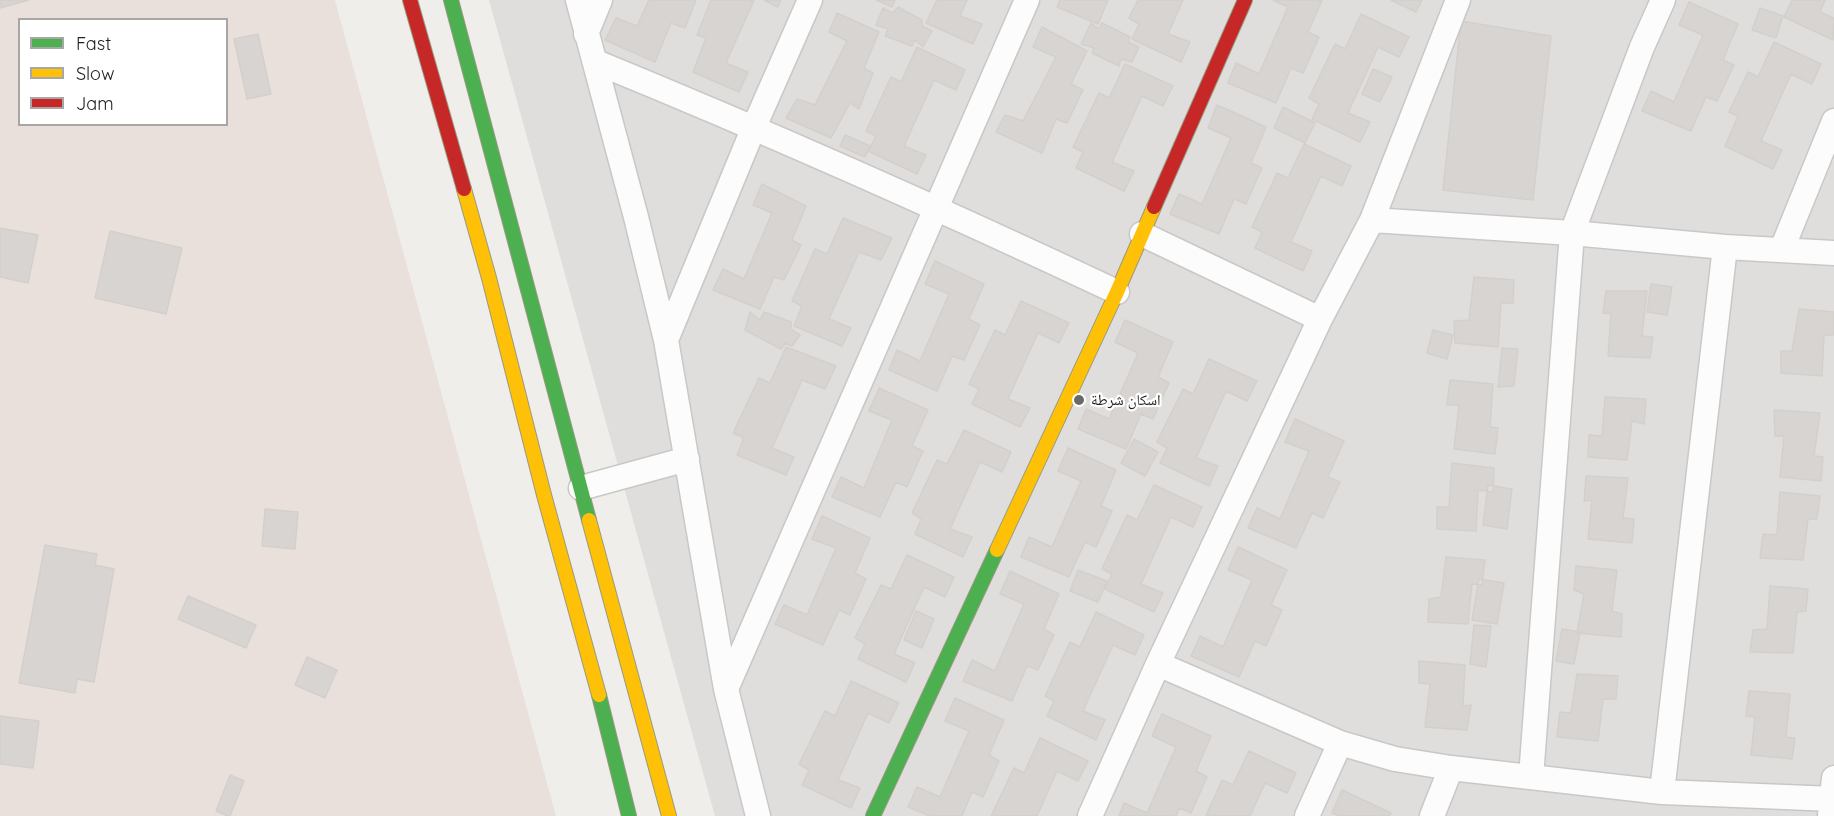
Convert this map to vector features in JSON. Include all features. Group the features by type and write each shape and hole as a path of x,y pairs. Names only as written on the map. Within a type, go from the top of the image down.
{"main road":[{"path":"410,0 489,278 544,495 588,650 629,816"},
{"path":"451,0 521,270 669,816"},
{"path":"873,816 1117,292 1245,0"}],"street":[{"path":"578,0 596,62 666,340 726,689 758,816"},
{"path":"586,34 600,0"},
{"path":"666,340 754,127 810,0"},
{"path":"726,689 1027,0"},
{"path":"1090,816 1158,664 1320,319 1372,220 1458,0"},
{"path":"1531,777 1572,232 1642,47 1663,0"},
{"path":"596,62 754,127 935,207 1117,292"},
{"path":"1782,249 1834,121"},
{"path":"1372,220 1572,232 1725,247 1834,254"},
{"path":"1142,234 1320,319"},
{"path":"1662,792 1725,247"},
{"path":"581,488 687,459"},
{"path":"1158,664 1340,743 1395,759 1451,768 1662,792 1832,798"},
{"path":"1307,816 1340,743"},
{"path":"1432,816 1451,768"}],"shaded area":[{"path":"0,0 335,0 556,816 0,816"},
{"path":"489,0 1834,0 1834,816 715,816"}],"building":[{"path":"0,0 29,0 0,8"},
{"path":"649,0 696,0 685,28 671,23 655,62 605,40 616,18 637,26"},
{"path":"711,0 754,0 726,63 748,72 739,92 693,72 706,38 697,35"},
{"path":"764,0 781,0 778,7"},
{"path":"876,0 895,0 892,7"},
{"path":"937,0 967,0 960,16 982,24 973,44 926,23"},
{"path":"1060,0 1108,0 1098,24 1057,7"},
{"path":"1138,0 1183,0 1168,34 1190,42 1181,62 1132,39 1139,24 1129,18"},
{"path":"1273,0 1322,0 1308,32 1319,37 1303,73 1291,68 1276,103 1228,83 1236,63 1259,74 1288,7"},
{"path":"1391,0 1422,0 1416,12"},
{"path":"1792,0 1825,0 1820,12 1834,18 1833,40 1784,17"},
{"path":"1689,2 1738,24 1723,60 1734,65 1717,101 1706,97 1691,131 1642,111 1651,91 1674,102 1703,35 1679,25"},
{"path":"898,7 922,20 922,26 932,31 923,47 915,40 912,46 885,36 888,29 876,25 883,8 893,13"},
{"path":"1760,8 1783,16 1776,38 1752,30"},
{"path":"837,13 879,32 864,68 873,73 859,109 850,103 831,138 786,118 797,99 815,105 847,41 829,32"},
{"path":"1361,14 1409,37 1399,57 1378,47 1348,113 1370,122 1360,142 1312,119 1319,104 1309,98 1335,44 1345,49"},
{"path":"1461,21 1551,36 1533,200 1443,190"},
{"path":"1091,23 1099,29 1102,23 1130,37 1128,42 1139,47 1132,62 1121,59 1119,66 1092,53 1094,48 1081,44"},
{"path":"1042,27 1087,51 1071,84 1083,90 1067,123 1056,119 1042,153 996,132 1005,115 1023,121 1056,57 1033,47"},
{"path":"258,34 271,94 247,99 234,39"},
{"path":"1774,42 1821,64 1812,84 1791,74 1761,141 1782,150 1773,169 1725,146 1738,116 1729,112 1748,72 1758,77"},
{"path":"917,47 965,70 956,90 934,80 904,146 926,155 917,174 868,151 876,136 866,131 891,77 901,82"},
{"path":"1125,64 1173,86 1163,106 1142,96 1112,162 1134,171 1124,191 1076,168 1083,152 1073,147 1099,93 1109,98"},
{"path":"1373,69 1392,77 1380,102 1362,94"},
{"path":"1217,105 1266,127 1251,163 1262,168 1246,204 1234,199 1219,234 1170,214 1179,194 1202,204 1231,138 1208,128"},
{"path":"1283,107 1315,123 1305,143 1274,128"},
{"path":"845,135 870,146 865,157 840,146"},
{"path":"1304,144 1351,166 1342,186 1321,176 1291,242 1312,251 1303,271 1255,248 1262,232 1252,227 1277,173 1288,178"},
{"path":"762,184 806,206 792,240 801,245 784,280 774,277 760,309 713,290 723,269 744,279 772,213 753,205"},
{"path":"843,218 892,238 881,260 859,252 829,319 851,328 842,346 794,326 802,306 792,301 815,249 827,254"},
{"path":"0,228 38,235 28,283 0,277"},
{"path":"110,231 182,248 166,314 95,298"},
{"path":"935,261 984,284 969,319 980,325 964,360 952,356 937,391 889,370 897,350 920,361 949,294 925,284"},
{"path":"1474,277 1514,280 1513,303 1501,303 1498,347 1455,343 1454,321 1469,320"},
{"path":"1651,284 1672,287 1667,315 1647,312"},
{"path":"1606,291 1647,291 1642,336 1653,337 1650,358 1608,356 1611,314 1603,313"},
{"path":"1021,301 1069,323 1059,343 1038,333 1008,399 1030,408 1020,427 972,404 979,389 969,384 995,330 1005,335"},
{"path":"1799,309 1834,312 1834,335 1824,335 1822,376 1781,373 1781,351 1792,351"},
{"path":"750,312 760,320 764,312 791,322 791,329 800,335 792,346 785,343 781,349 745,330"},
{"path":"1125,320 1173,342 1158,377 1169,383 1153,419 1141,414 1126,449 1078,429 1086,409 1109,419 1138,353 1115,342"},
{"path":"1433,330 1453,335 1447,359 1427,353"},
{"path":"786,347 836,366 825,389 802,380 772,448 794,457 786,475 737,455 744,438 733,433 759,378 770,383"},
{"path":"1502,348 1518,349 1514,386 1498,387"},
{"path":"1209,359 1257,381 1247,401 1226,391 1196,458 1218,466 1209,486 1160,463 1167,448 1157,442 1183,389 1193,394"},
{"path":"1450,380 1493,384 1490,427 1498,428 1495,454 1454,449 1459,405 1447,405"},
{"path":"879,388 928,410 912,446 923,451 907,487 896,482 880,517 832,497 841,477 864,488 892,420 869,411"},
{"path":"1605,397 1646,399 1644,424 1632,421 1627,460 1588,457 1589,435 1602,436"},
{"path":"1774,410 1820,413 1814,456 1823,457 1821,481 1780,477 1784,436 1775,436"},
{"path":"1295,419 1344,441 1328,477 1340,482 1323,518 1312,513 1296,548 1248,528 1257,508 1280,519 1309,451 1285,442"},
{"path":"964,430 1011,452 1002,472 980,462 950,529 972,537 963,557 915,534 921,519 912,513 937,460 947,464"},
{"path":"1134,439 1158,452 1145,476 1121,463"},
{"path":"1068,448 1116,470 1101,506 1112,511 1096,547 1085,542 1069,577 1021,557 1029,537 1052,547 1081,481 1058,471"},
{"path":"1452,463 1494,468 1493,492 1478,490 1476,531 1437,529 1437,507 1449,507"},
{"path":"1586,476 1628,478 1623,518 1634,519 1632,543 1588,539 1592,500 1584,501"},
{"path":"1154,485 1202,507 1193,527 1171,517 1141,584 1163,593 1154,612 1105,589 1112,574 1102,569 1127,515 1137,520"},
{"path":"1488,485 1512,489 1507,529 1483,525"},
{"path":"1780,492 1820,496 1817,519 1808,519 1803,560 1760,558 1763,534 1777,535"},
{"path":"265,509 298,512 295,549 262,546"},
{"path":"822,516 870,538 855,573 866,579 850,615 839,610 823,645 775,624 784,605 807,615 836,548 812,539"},
{"path":"45,545 97,554 95,565 114,569 94,682 77,679 75,693 19,683"},
{"path":"1238,547 1287,570 1271,605 1282,610 1266,646 1255,641 1239,677 1191,656 1200,636 1223,647 1252,580 1228,570"},
{"path":"907,555 954,577 945,597 924,587 894,654 915,663 906,682 858,659 865,644 855,638 881,585 891,589"},
{"path":"1446,557 1485,560 1482,585 1472,584 1468,624 1428,622 1429,599 1441,597"},
{"path":"1576,566 1617,570 1612,611 1622,614 1621,637 1577,633 1584,594 1574,590"},
{"path":"1078,570 1107,581 1098,602 1070,591"},
{"path":"1010,571 1059,594 1044,629 1054,635 1038,670 1027,666 1012,701 963,681 972,660 995,671 1024,604 1000,594"},
{"path":"1479,579 1504,583 1497,624 1472,620"},
{"path":"1770,586 1808,589 1806,611 1797,612 1793,653 1750,652 1753,630 1767,629"},
{"path":"188,596 256,625 246,648 178,619"},
{"path":"916,611 934,619 922,648 904,640"},
{"path":"1096,612 1144,635 1135,655 1113,645 1083,711 1105,720 1096,740 1047,716 1054,701 1045,696 1070,642 1080,647"},
{"path":"1474,625 1491,626 1486,667 1470,664"},
{"path":"1562,629 1580,632 1574,664 1556,661"},
{"path":"307,657 337,670 325,698 295,685"},
{"path":"1419,661 1465,665 1463,706 1471,705 1467,730 1425,727 1430,684 1419,683"},
{"path":"1577,674 1618,676 1616,699 1603,699 1598,741 1557,737 1560,712 1571,713"},
{"path":"851,681 899,703 889,723 868,713 838,780 860,788 851,808 802,785 809,770 799,764 825,711 835,716"},
{"path":"1749,691 1790,694 1786,737 1795,738 1792,759 1751,755 1755,717 1746,716"},
{"path":"955,698 1004,720 989,755 999,761 983,797 972,792 962,816 930,816 908,807 917,787 940,797 969,731 945,721"},
{"path":"1162,714 1211,736 1196,771 1207,777 1191,813 1179,808 1176,816 1119,816 1124,803 1147,813 1176,747 1152,736"},
{"path":"0,716 39,721 33,768 0,764"},
{"path":"1040,738 1088,761 1078,781 1057,771 1037,816 991,816 1014,768 1024,773"},
{"path":"1249,751 1296,773 1287,793 1265,783 1250,816 1206,816 1222,780 1233,785"},
{"path":"230,775 244,781 230,816 228,816 216,811"},
{"path":"1342,790 1391,813 1389,816 1340,816 1332,813"}],"traffic: fast":[{"path":"451,0 589,520"},
{"path":"873,816 997,550"},
{"path":"599,695 629,816"}],"traffic: slow":[{"path":"464,189 599,695"},
{"path":"997,550 1154,207"},
{"path":"589,520 669,816"}],"traffic: jam":[{"path":"410,0 464,189"},
{"path":"1154,207 1245,0"}],"place":[{"name":"اسكان شرطة","path":"1079,400"}]}
